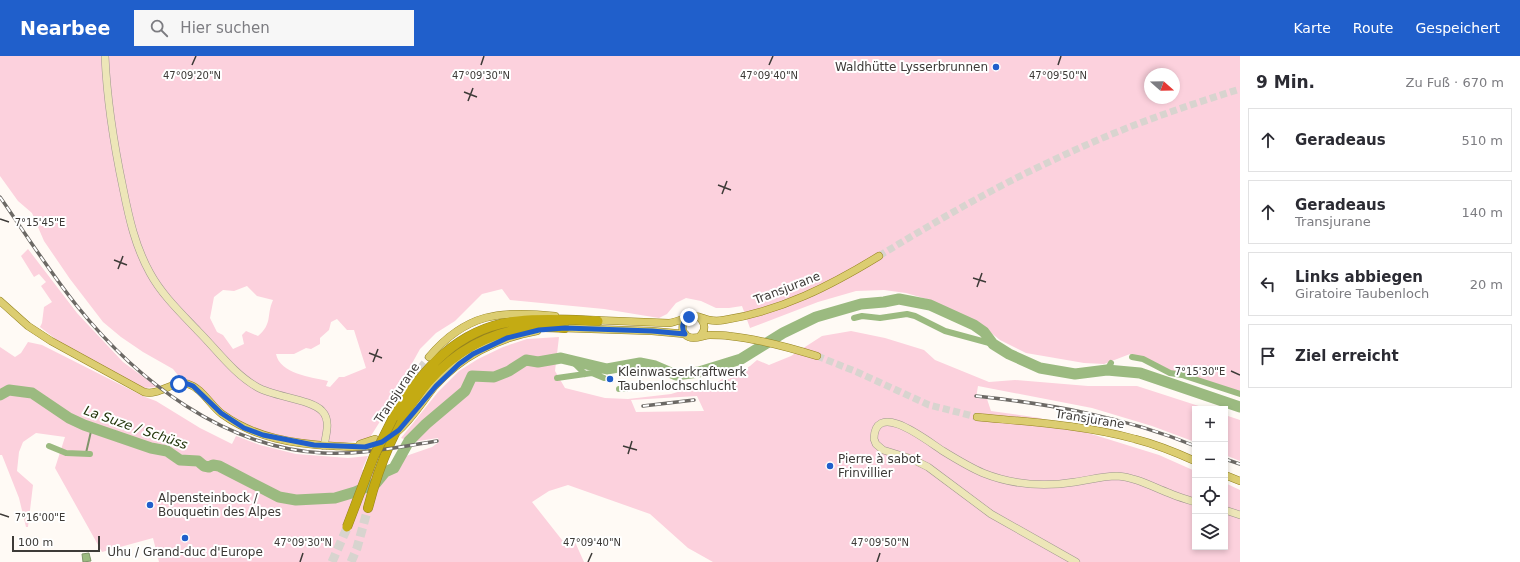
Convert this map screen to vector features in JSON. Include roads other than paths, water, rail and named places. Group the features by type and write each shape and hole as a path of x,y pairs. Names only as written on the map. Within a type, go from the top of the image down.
{"highway":[{"name":"Transjurane","path":"347,528 374,456 393,418 415,384 440,356 467,338 496,326 518,321 598,321"},
{"name":"Transjurane","path":"368,508 381,465 399,426 422,389 443,366 469,348 502,333 532,327 565,328"}],"main road":[{"name":"Transjurane","path":"699,317 714,321 747,316 780,306 811,293 878,256"},
{"path":"0,301 28,326 51,341 144,392 155,392 176,384 188,384 196,389 221,413 244,428 273,438 324,446 369,446 389,438 399,430 446,375 473,354 512,336 539,330 565,328"},
{"path":"429,356 441,343 457,330 492,315 520,313 598,321"},
{"path":"699,337 703,333 705,327 703,321 699,317 692,316 686,319 682,326 685,334 692,338 699,337 712,335 729,336 768,342 817,356"},
{"name":"Transjurane","path":"598,321 669,323 686,319"},
{"name":"Transjurane","path":"565,328 652,331 685,334"},
{"name":"Transjurane","path":"977,417 1080,428 1117,434 1150,443 1192,460"},
{"path":"352,446 376,439"},
{"path":"1228,476 1240,481"}],"street":[{"path":"105,56 120,178 132,231 138,250 151,275 165,294 232,366 249,381 270,393 305,402 321,409 327,423 324,446"},
{"path":"1076,562 991,514 920,462 879,447 874,440 876,430 879,426 886,422 898,424 915,432 969,466 1004,480 1028,484 1048,485 1107,477 1125,477 1192,501"},
{"path":"1228,511 1240,515"}],"waterway":[{"name":"La Suze / Schüss","path":"0,395 9,390 32,393 69,418 84,425 151,448 167,451 180,460 198,461 204,466 209,467 213,465 219,466 279,497 296,500 335,498 355,492 376,483 385,472 394,468 409,441 426,424 465,391 472,376 494,377 509,371 526,360 538,362 561,358 607,369 640,363 655,366 676,375 699,372 741,359 783,333 816,317 861,304 899,299 930,305 974,325 984,332 993,344 1009,354 1040,368 1075,374 1107,370 1140,373 1240,407"},
{"path":"854,318 862,316 880,318 907,314 915,316 945,331 993,344"},
{"path":"1132,357 1143,359 1170,373 1182,375 1240,394"},
{"path":"572,361 585,374"},
{"name":"La Suze / Schüss","path":"1107,370 1111,363"},
{"path":"557,378 592,373 607,369"},
{"path":"592,373 604,378"},
{"path":"619,389 626,389"},
{"path":"86,453 92,427"},
{"path":"49,446 66,453 90,454"}],"tunnel":[{"path":"879,256 969,203 1038,167 1105,137 1194,104 1240,89"},
{"path":"817,356 857,372 929,405 977,417"},
{"path":"411,387 417,372 429,357"},
{"path":"351,562 357,548 368,508"},
{"path":"332,562 347,528"}],"railway":[{"path":"0,197 37,252 77,306 101,334 127,360 155,384 186,406 218,424 252,438 287,448 323,453 366,452 437,441"},
{"path":"976,396 1032,403 1087,413 1142,427 1192,445"},
{"path":"643,406 694,400"},
{"path":"1228,460 1240,464"}],"place":[{"name":"Waldhütte Lysserbrunnen","path":"996,67"},
{"name":"Kleinwasserkraftwerk Taubenlochschlucht","path":"610,379"},
{"name":"Pierre à sabot Frinvillier","path":"830,466"},
{"name":"Alpensteinbock / Bouquetin des Alpes","path":"150,505"},
{"name":"Uhu / Grand-duc d'Europe","path":"185,538"}]}
